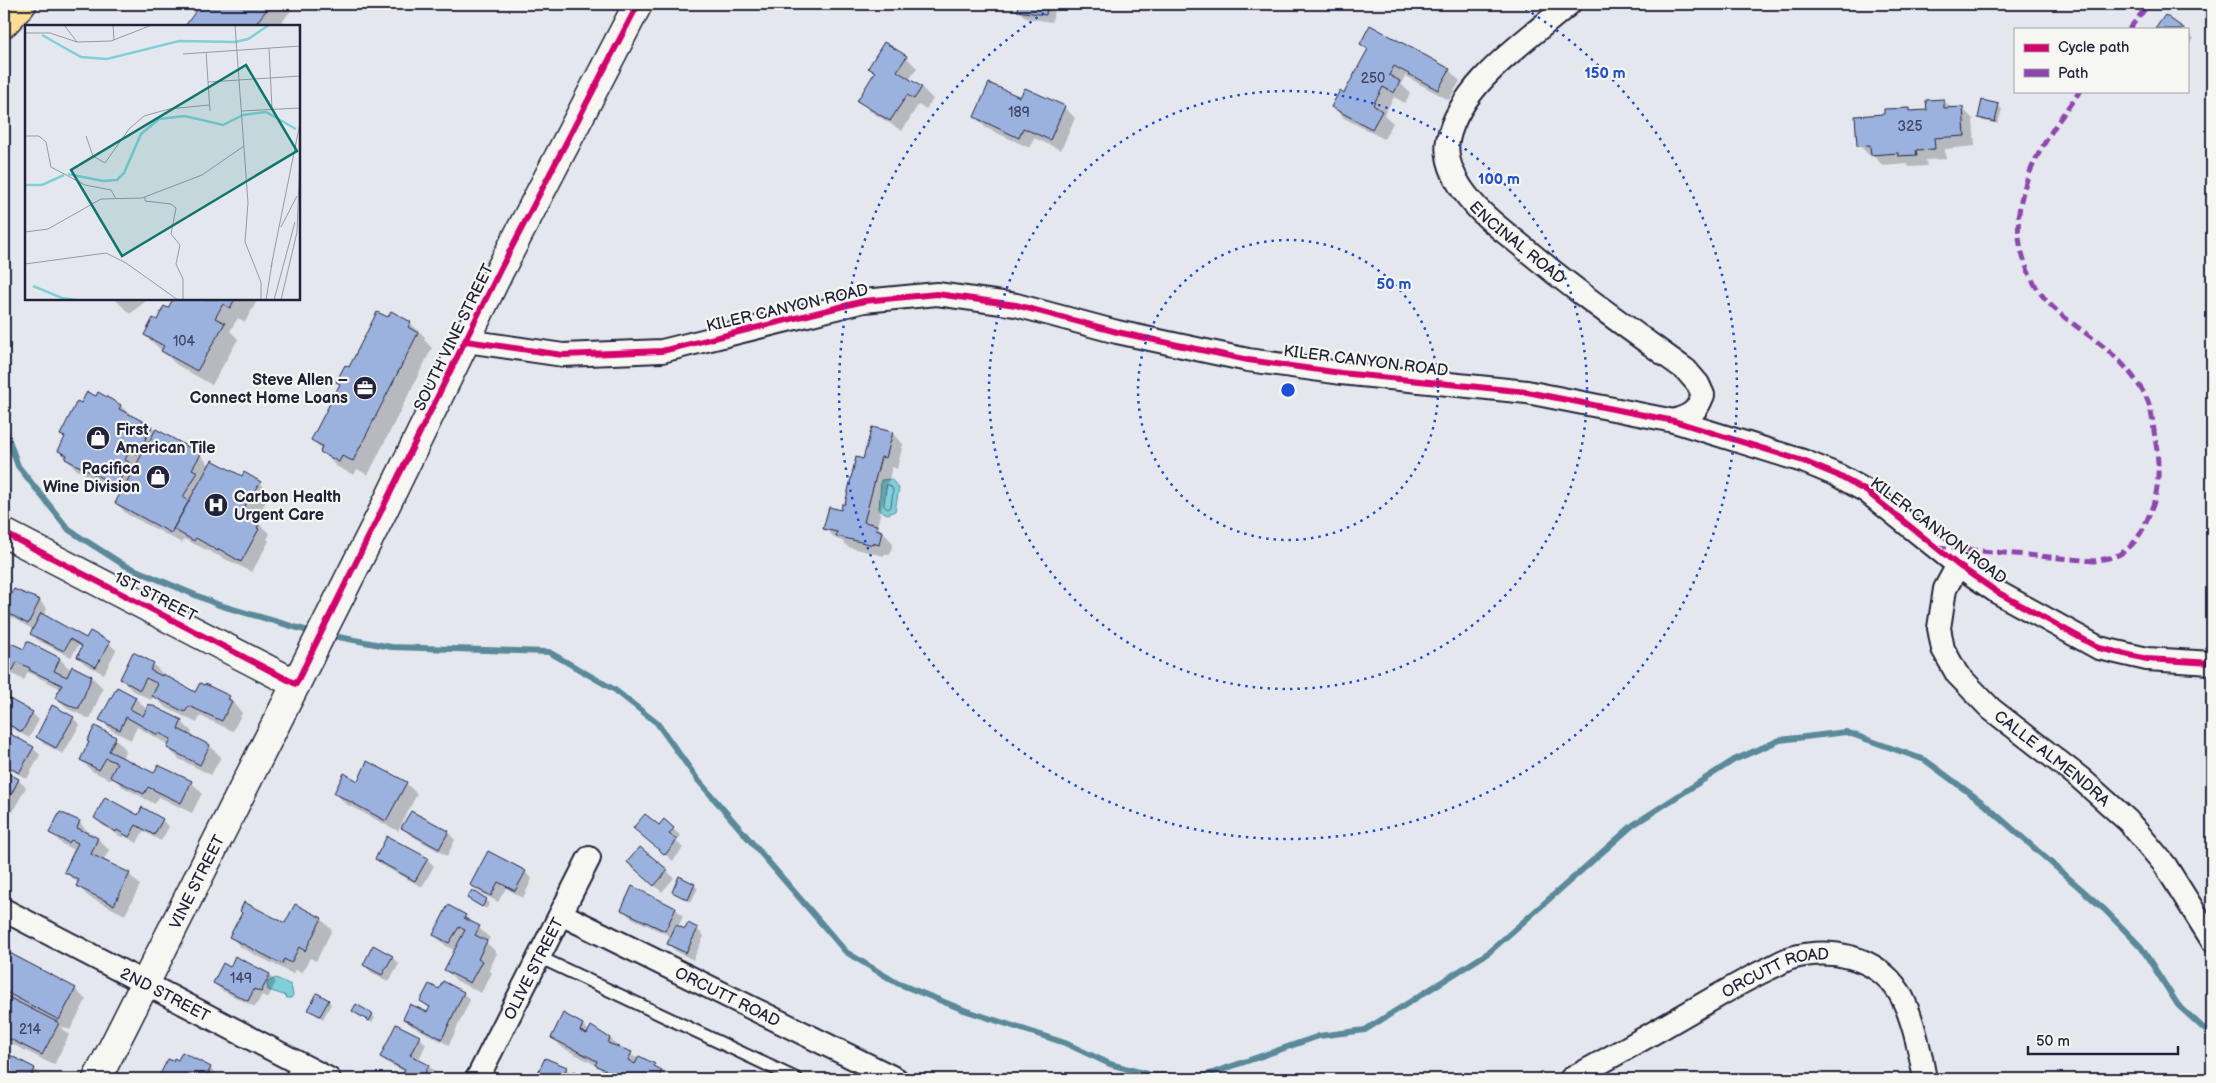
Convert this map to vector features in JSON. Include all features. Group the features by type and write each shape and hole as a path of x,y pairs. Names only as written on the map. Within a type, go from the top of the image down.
{"highway":[{"path":"4,23 22,4"}],"street":[{"name":"SOUTH VINE STREET","path":"296,684 505,261 638,4"},
{"name":"ENCINAL ROAD","path":"1569,4 1514,50 1481,82 1460,111 1448,140 1448,159 1458,183 1472,202 1498,226 1544,265 1686,370 1698,384 1703,395 1692,414 1674,422"},
{"name":"KILER CANYON ROAD","path":"466,341 563,356 662,351 864,301 937,294 1016,305 1118,332 1248,360 1341,373 1527,392 1674,422 1803,461 1837,475 1866,491 1958,565 1997,592 2099,648 2147,659 2212,663"},
{"name":"1ST STREET","path":"4,534 296,684"},
{"name":"CALLE ALMENDRA","path":"1958,565 1945,589 1939,628 1943,649 1957,674 1992,709 2080,778 2128,821 2164,865 2212,940"},
{"name":"VINE STREET","path":"97,1079 296,684"},
{"name":"OLIVE STREET","path":"477,1079 589,858"},
{"name":"2ND STREET","path":"4,910 145,983 295,1071 329,1079"},
{"name":"ORCUTT ROAD","path":"561,914 896,1079"},
{"name":"ORCUTT ROAD","path":"1571,1079 1749,978 1790,958 1809,955 1842,954 1856,958 1881,972 1899,992 1907,1010 1921,1057 1925,1079"}],"lane":[{"path":"539,957 797,1079"}],"water":[{"path":"891,479 899,488 895,511 888,514 879,510 881,480"},
{"path":"276,978 291,985 293,995 291,998 268,990 267,982"}],"building":[{"path":"201,4 271,4 255,25 186,25"},
{"path":"1018,4 1047,4 1046,15 1017,11"},
{"path":"2165,15 2184,28 2156,28"},
{"path":"1370,25 1450,69 1438,90 1394,66 1389,75 1400,81 1394,93 1383,87 1373,105 1382,111 1372,129 1331,107 1340,90 1344,93 1368,49 1360,44"},
{"path":"884,42 907,56 897,71 922,87 914,99 907,95 890,121 857,101 875,72 868,68"},
{"path":"2212,77 2212,94 2206,80"},
{"path":"989,83 1020,97 1025,88 1065,106 1050,140 1023,128 1019,138 974,117"},
{"path":"1944,99 1944,108 1963,107 1965,136 1934,138 1935,149 1916,150 1917,155 1898,156 1898,153 1871,155 1870,145 1857,146 1855,116 1884,114 1884,109 1909,108 1909,111 1927,110 1926,100"},
{"path":"1982,100 1999,104 1995,122 1978,118"},
{"path":"172,300 234,300 230,308 223,304 215,318 225,323 197,371 161,351 164,346 144,335 153,318 157,320 164,306 168,308"},
{"path":"391,311 411,322 408,327 418,333 353,461 342,456 339,462 320,452 322,446 311,440 340,384 336,382 345,365 349,367 377,312 388,317"},
{"path":"87,392 96,396 98,392 121,405 119,409 152,426 138,454 130,450 125,460 129,462 117,486 65,459 67,455 58,451 65,437 60,435 77,401 81,403"},
{"path":"872,427 893,432 886,458 881,457 864,522 877,525 876,529 882,531 879,545 836,536 837,532 823,529 829,507 841,510 842,504 845,504 856,457 863,459"},
{"path":"156,429 201,454 192,469 198,472 183,497 189,501 171,533 115,503"},
{"name":"Carbon Health Urgent Care","path":"212,460 242,476 244,472 261,482 241,512 260,522 257,528 259,529 241,562 219,549 218,551 196,538 194,541 173,529"},
{"path":"14,589 40,600 28,624 4,611 4,607"},
{"path":"41,613 86,638 90,631 110,642 96,667 77,657 82,646 70,639 64,651 30,634"},
{"path":"4,640 24,649 27,641 60,658 54,671 67,677 72,666 92,676 79,708 75,708 55,698 62,685 29,670 30,668 17,662 13,670 4,667"},
{"path":"133,652 154,663 150,670 162,676 163,674 195,692 200,683 230,696 228,699 232,701 222,721 189,706 185,712 152,696 158,684 146,678 140,690 120,679"},
{"path":"117,687 136,697 130,709 143,716 149,704 182,720 178,729 210,745 200,765 167,748 171,739 159,733 158,735 126,717 120,730 99,720"},
{"path":"4,696 33,712 22,732 4,722"},
{"path":"52,705 74,717 56,748 36,737"},
{"path":"95,726 116,737 109,751 154,773 158,765 192,781 181,803 148,787 144,794 110,777 117,763 106,758 99,770 80,760"},
{"path":"5,731 34,747 19,773 4,764"},
{"path":"367,761 407,782 386,821 334,793 344,773 358,781"},
{"path":"4,771 19,779 5,807 4,806"},
{"path":"105,797 138,815 142,807 163,819 154,835 136,825 129,837 117,830 116,832 94,818"},
{"path":"411,811 449,831 439,849 401,828"},
{"path":"60,812 80,821 77,828 98,838 91,854 130,873 114,905 76,886 79,880 64,872 78,843 71,840 69,843 49,833"},
{"path":"645,814 659,825 664,819 674,828 669,834 677,840 665,855 633,828"},
{"path":"387,836 428,858 415,881 375,859"},
{"path":"640,847 668,870 654,886 627,862"},
{"path":"488,851 526,871 515,891 498,882 491,896 470,885"},
{"path":"679,876 695,884 688,900 672,892"},
{"path":"632,886 676,908 665,931 621,910"},
{"path":"472,890 487,899 482,907 467,898"},
{"path":"244,902 285,923 295,904 322,918 305,951 299,947 291,963 284,959 282,964 229,937 242,913 240,911"},
{"path":"448,905 466,915 464,918 480,926 475,935 487,941 478,959 482,961 470,983 444,970 465,930 459,927 449,943 433,935"},
{"path":"688,923 698,928 686,953 667,944 676,925 685,929"},
{"path":"373,945 393,956 382,975 363,965"},
{"path":"4,950 76,988 59,1020 4,991"},
{"path":"235,956 270,974 261,992 254,989 248,1001 213,983 223,963 230,967"},
{"path":"443,981 464,992 442,1039 403,1019 410,1004 427,1012 430,1007 420,1001 429,984 439,989"},
{"path":"317,993 329,1000 320,1016 308,1010"},
{"path":"4,995 59,1023 42,1055 4,1036"},
{"path":"356,1004 373,1014 369,1021 352,1011"},
{"path":"563,1013 583,1024 580,1031 587,1034 591,1026 610,1038 608,1043 632,1052 628,1060 635,1064 639,1056 655,1064 654,1066 662,1070 658,1079 624,1079 595,1065 597,1061 551,1038"},
{"path":"396,1024 420,1036 410,1055 429,1065 422,1079 405,1079 401,1077 405,1070 380,1057"},
{"path":"4,1052 35,1068 30,1079 4,1079"},
{"path":"182,1052 211,1067 205,1079 160,1079 161,1077 159,1076 168,1059 173,1061 174,1058 178,1060"},
{"path":"545,1058 567,1067 563,1076 569,1079 535,1079"},
{"path":"574,1071 589,1078 569,1079"}],"waterway":[{"path":"4,426 18,466 69,530 124,565 219,605 315,633"},
{"path":"328,635 391,647 549,652 615,690 657,723 698,780 846,952 897,983 964,1010 1065,1043 1110,1064 1150,1075 1198,1078 1319,1036 1365,1030 1488,953 1633,825 1734,760 1780,740 1846,732 1925,760 1983,803 2105,910 2141,947 2178,1005 2212,1036"}],"marked path":[{"path":"2130,28 2149,4"},
{"path":"1937,547 2094,561 2117,555 2132,545 2144,526 2153,505 2157,489 2158,463 2152,417 2146,397 2131,374 2118,359 2047,302 2029,273 2022,253 2019,231 2020,209 2024,188 2042,147 2079,92"}],"cycle path":[{"path":"4,533 296,684 500,270 638,4"},
{"path":"466,341 563,355 662,351 864,301 937,294 1016,305 1117,332 1248,360 1341,373 1527,392 1674,421 1803,461 1837,475 1866,491 1958,565 1997,592 2099,648 2147,659 2212,663"}],"place":[{"name":"Steve Allen – Connect Home Loans","path":"365,388"},
{"name":"First American Tile","path":"98,438"},
{"name":"Pacifica Wine Division","path":"158,477"},
{"name":"Carbon Health Urgent Care","path":"216,505"}]}
